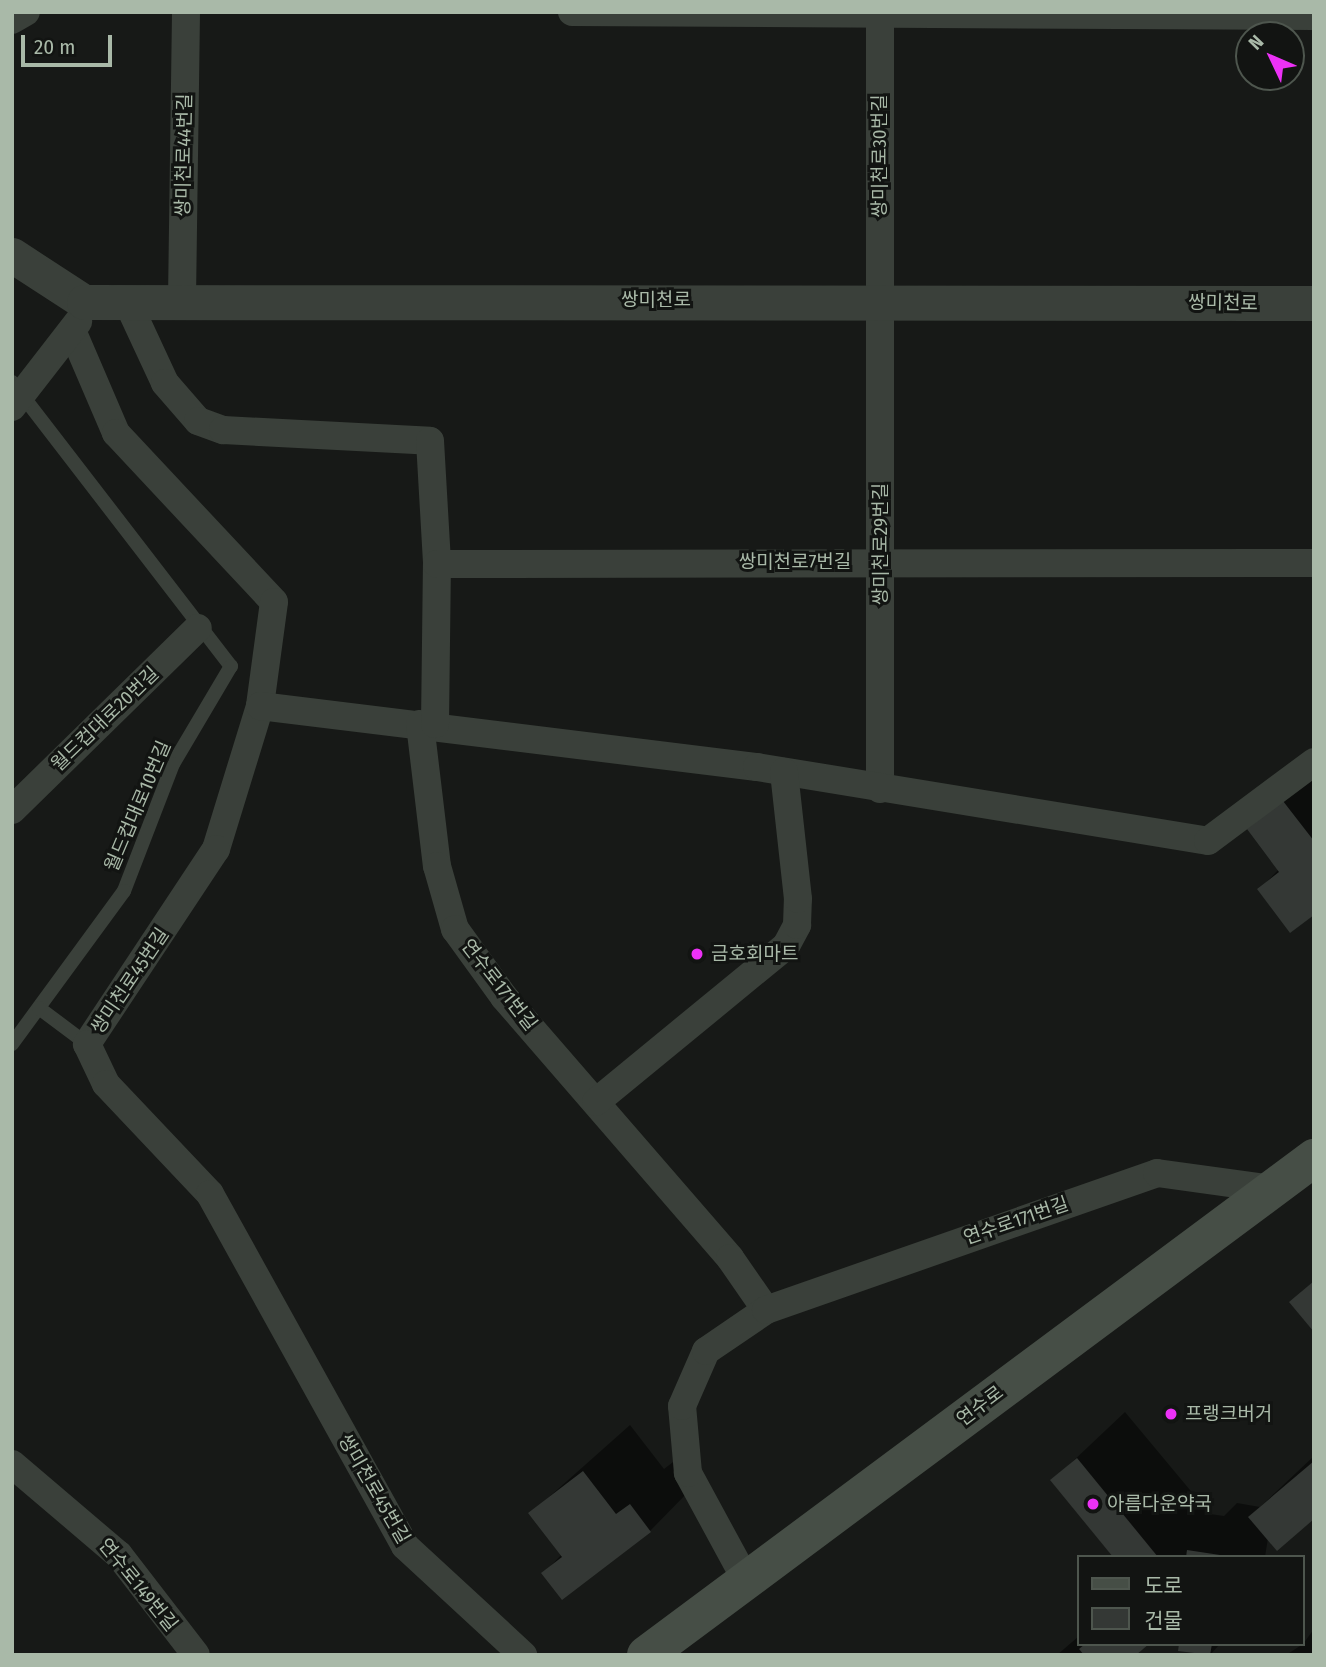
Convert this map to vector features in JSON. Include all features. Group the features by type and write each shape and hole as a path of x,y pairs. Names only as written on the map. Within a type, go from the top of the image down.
{"main road":[{"name":"연수로","path":"646,1655 1314,1158"}],"street":[{"path":"12,20 26,12"},
{"name":"쌍미천로44번길","path":"182,299 186,12"},
{"path":"572,12 1314,16"},
{"name":"쌍미천로30번길","path":"880,14 880,299"},
{"path":"12,255 84,302 74,335 16,395"},
{"name":"쌍미천로","path":"84,302 182,299 880,299 1314,303"},
{"name":"쌍미천로29번길","path":"880,299 880,789"},
{"path":"127,301 165,383 198,421 223,430 430,441 437,564 428,724"},
{"name":"쌍미천로45번길","path":"74,335 116,433 253,573 274,602 260,706 216,849 87,1044 106,1084 211,1195 405,1546 523,1655"},
{"name":"쌍미천로7번길","path":"437,564 1314,563"},
{"name":"월드컵대로20번길","path":"12,810 198,628"},
{"path":"260,706 428,724 784,772 1208,841 1314,762"},
{"name":"연수로171번길","path":"428,724 420,766 437,866 455,929 504,997 730,1258 766,1310"},
{"path":"596,1102 786,946 797,925 798,899 784,772"},
{"name":"연수로171번길","path":"746,1580 688,1473 682,1406 706,1351 766,1310 1157,1172 1272,1189"},
{"name":"연수로149번길","path":"12,1464 119,1555 196,1655"}],"lane":[{"name":"월드컵대로10번길","path":"12,1044 124,891 173,764 231,666 198,628 16,395"},
{"path":"39,1007 87,1044"}],"building":[{"path":"1283,801 1314,841 1314,915 1290,933 1257,889 1279,872 1247,829"},
{"path":"1314,1281 1314,1332 1289,1302"},
{"path":"1077,1458 1156,1555 1111,1555 1050,1480"},
{"path":"1314,1461 1314,1519 1277,1551 1248,1517"},
{"path":"583,1471 616,1514 630,1504 651,1532 562,1600 541,1573 562,1557 528,1513"},
{"path":"1187,1550 1220,1555 1186,1555"},
{"path":"1083,1646 1147,1646 1136,1655 1084,1655 1079,1649"},
{"path":"1179,1646 1212,1646 1210,1655 1178,1651"}],"place":[{"name":"금호회마트","path":"697,954"},
{"name":"프랭크버거","path":"1171,1414"},
{"name":"아름다운약국","path":"1093,1504"}]}
